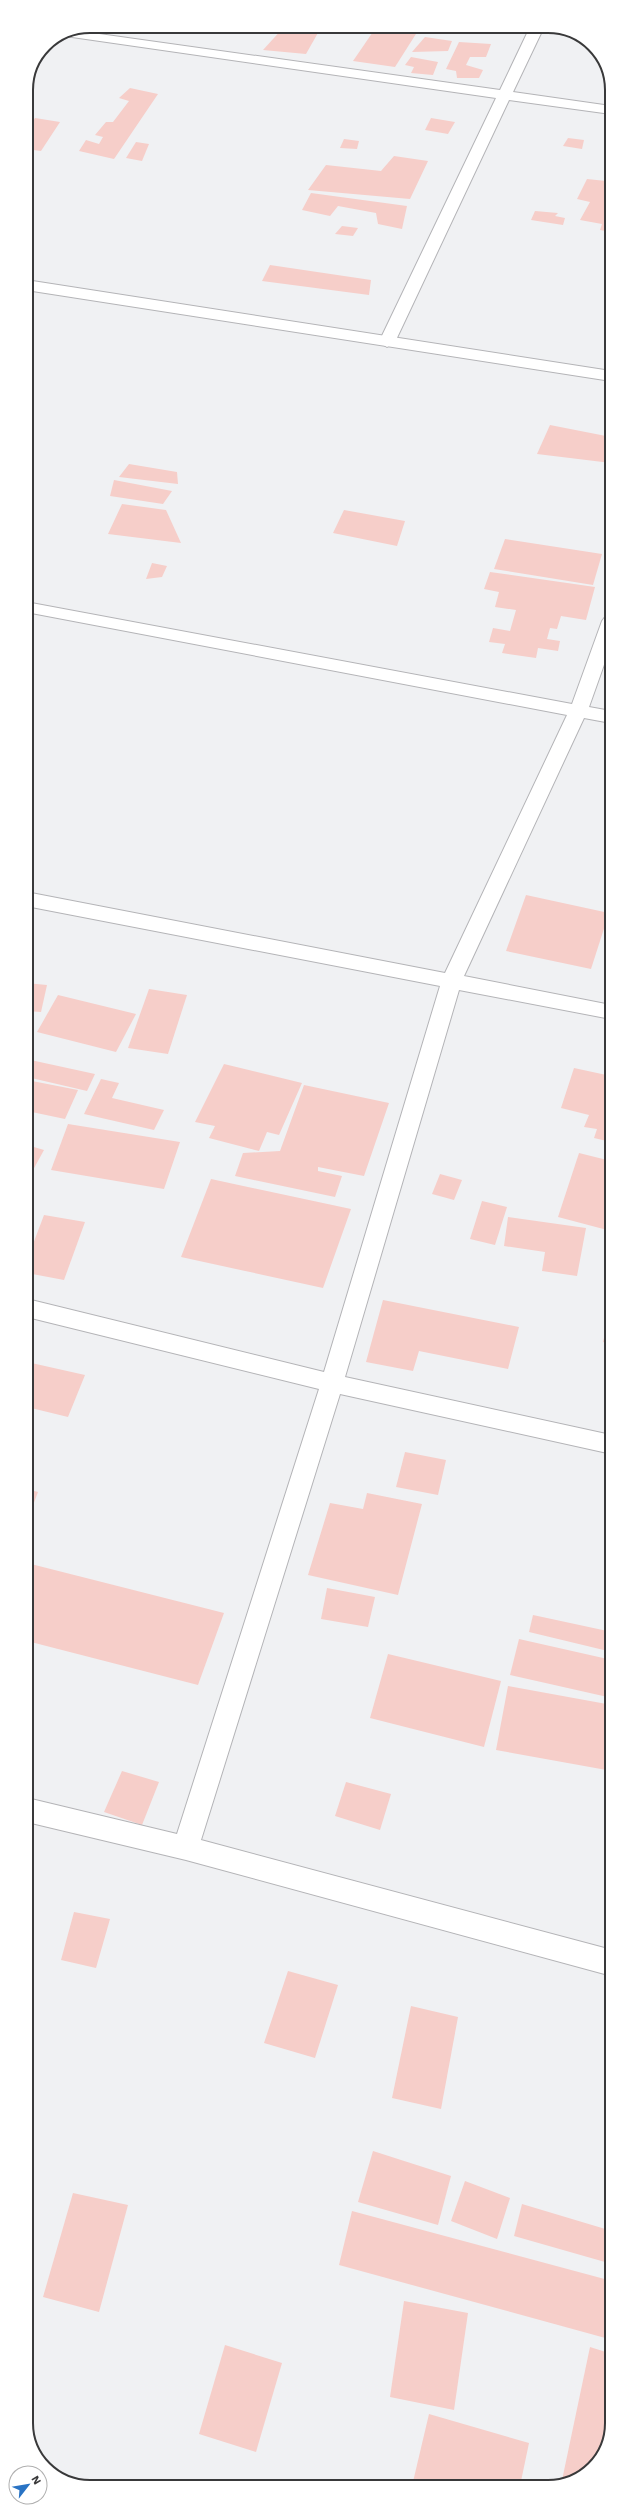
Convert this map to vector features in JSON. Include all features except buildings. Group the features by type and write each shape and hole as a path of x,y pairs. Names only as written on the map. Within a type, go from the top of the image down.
{"street":[{"path":"387,342 534,33"},
{"path":"76,35 605,109"},
{"path":"33,286 605,375"},
{"path":"33,608 605,716"},
{"path":"186,1848 332,1383 452,980 578,711 605,637"},
{"path":"33,900 452,980 605,1011"},
{"path":"33,1309 332,1383 605,1443"},
{"path":"33,1811 186,1848 605,1961"}]}
